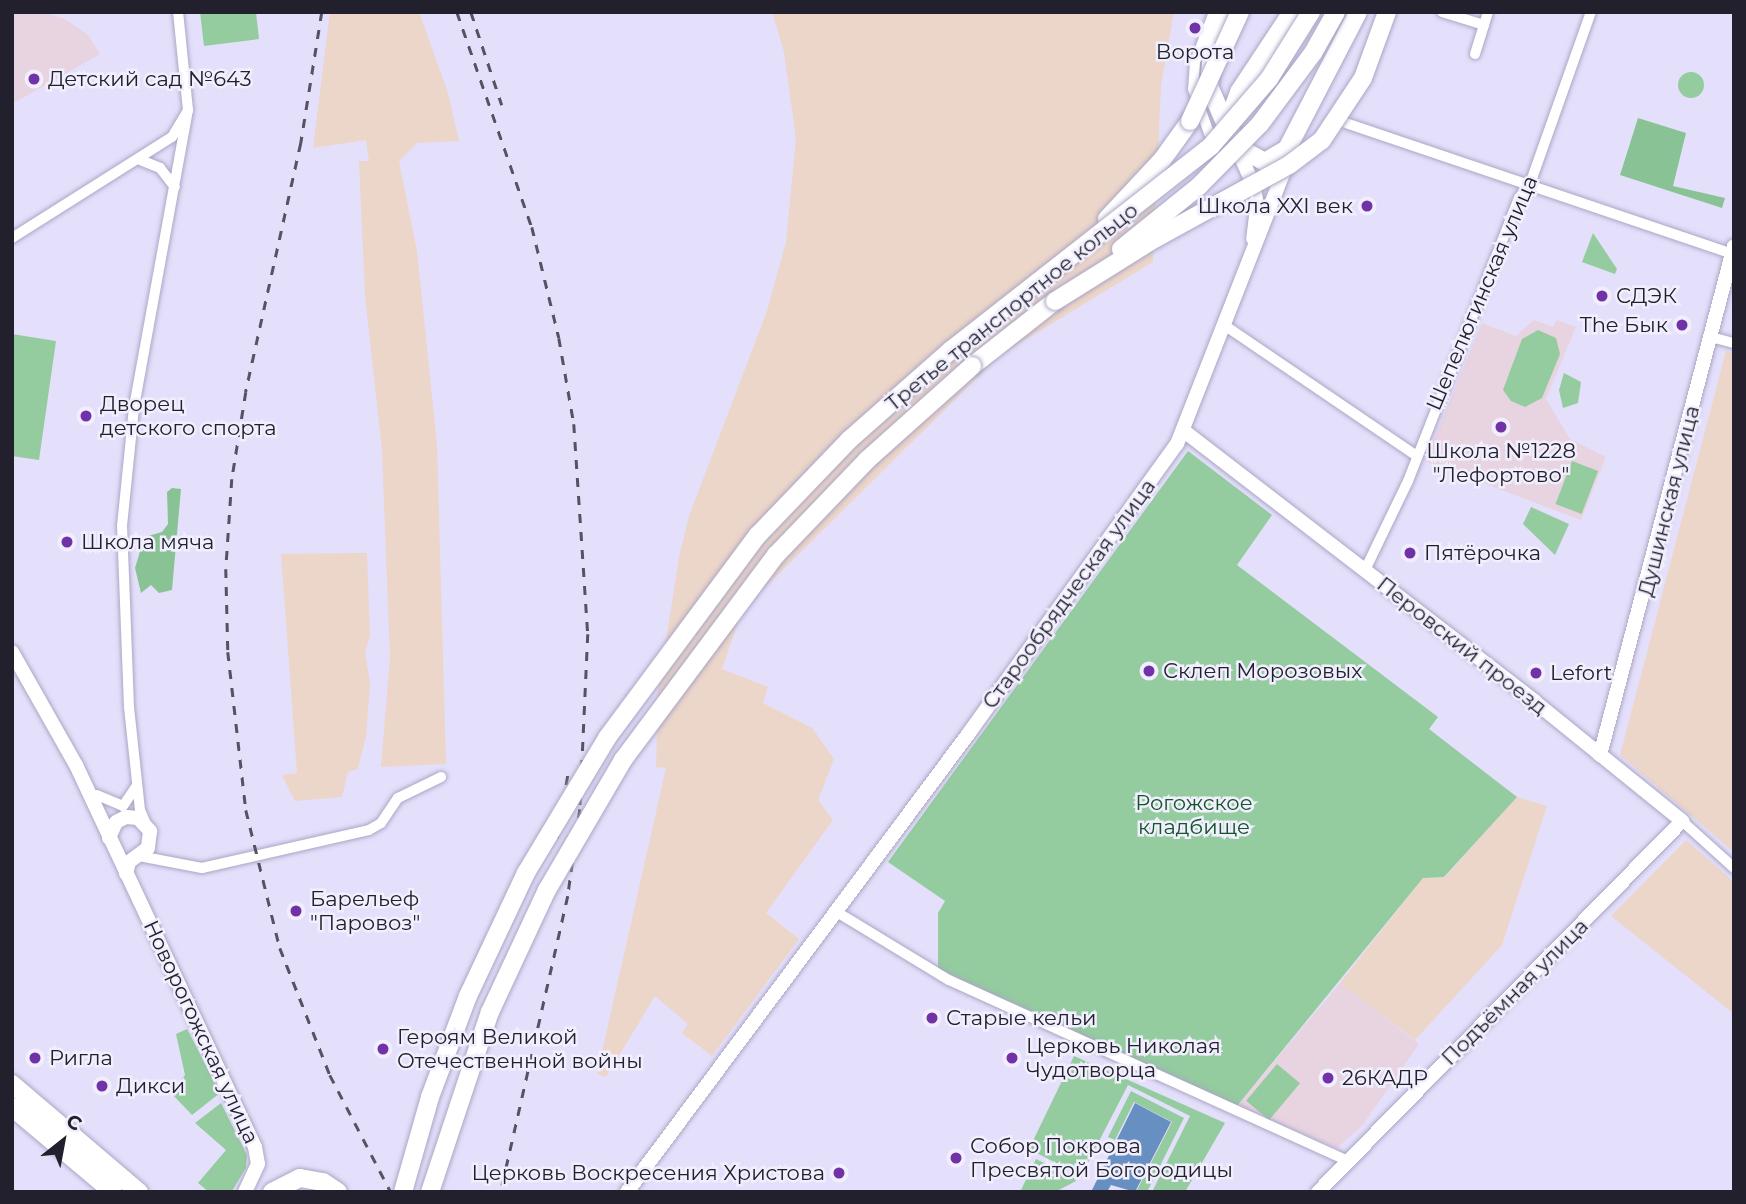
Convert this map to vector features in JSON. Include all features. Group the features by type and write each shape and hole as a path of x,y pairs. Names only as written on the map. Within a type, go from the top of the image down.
{"main road":[{"path":"1224,12 1212,53 1209,86 1234,141 1258,161 1272,160 1287,149 1358,12"},
{"path":"1041,281 1133,195 1163,160 1190,121 1240,12"},
{"path":"1234,141 1233,105 1292,12"},
{"name":"Третье транспортное кольцо","path":"403,1192 430,1097 468,996 526,873 607,737 758,535 849,440 951,350 1211,146 1269,79 1311,12"},
{"name":"Третье транспортное кольцо","path":"430,1191 490,1012 547,890 623,760 776,555 867,460 972,366 1228,159 1288,90 1336,12"},
{"path":"1055,301 1156,238 1289,165 1322,139 1363,78 1387,12"},
{"path":"12,1084 139,1192"},
{"path":"12,1107 113,1192"},
{"path":"272,1192 300,1178 323,1182 338,1192"}],"street":[{"path":"170,860 149,831 139,804 122,624 122,526 134,407 188,110 178,12"},
{"path":"1214,12 1195,62 1193,89 1209,133 1226,144 1234,141"},
{"path":"1442,12 1484,25"},
{"path":"1475,54 1488,12"},
{"name":"Шепелюгинская улица","path":"1365,570 1408,481 1415,455 1519,198 1530,184 1591,12"},
{"path":"12,238 172,137 188,110"},
{"path":"1346,123 1733,250"},
{"name":"Старообрядческая улица","path":"627,1192 837,912 1184,431 1252,250 1270,214 1296,131"},
{"name":"Старообрядческая улица","path":"1234,141 1255,197 1252,250"},
{"path":"138,159 153,162 175,187"},
{"name":"Душинская улица","path":"1600,755 1733,250"},
{"path":"1224,325 1415,455"},
{"path":"1711,337 1734,343"},
{"name":"Перовский проезд","path":"1184,431 1600,755 1734,867"},
{"name":"Новорогожская улица","path":"12,652 83,780 255,1147 258,1164 245,1192"},
{"path":"117,854 170,860 202,868 369,830 381,823 398,798 441,777"},
{"path":"83,780 97,795 103,807 149,831"},
{"path":"97,795 123,806 132,799 138,781"},
{"path":"109,838 123,818 139,804"},
{"name":"Подъёмная улица","path":"1318,1192 1682,821"},
{"path":"127,874 149,831"},
{"path":"837,912 914,963 996,1003 1348,1161"}],"shaded area":[{"name":"Детский сад №643","path":"12,12 44,12 65,19 88,35 100,54 12,104"},
{"path":"330,12 419,12 448,93 459,141 417,143 399,161 417,251 437,445 446,764 381,767 390,657 382,451 365,295 359,161 369,161 366,140 313,148"},
{"path":"772,12 1174,12 1161,85 1153,262 999,356 742,610 722,669 768,687 763,703 812,728 834,759 818,800 833,820 766,913 799,939 712,1056 682,1033 688,1024 655,996 606,1077 597,1074 666,768 656,767 658,692 679,557 689,516 767,311 786,242 796,139 784,52"},
{"name":"Школа №1228 \"Лефортово\"","path":"1534,320 1553,327 1557,320 1576,327 1546,399 1570,439 1606,457 1581,520 1425,461 1482,323 1516,336"},
{"path":"1726,351 1734,353 1734,852 1620,755"},
{"path":"367,553 370,636 365,652 370,683 366,736 358,769 348,772 342,797 295,801 282,775 297,773 281,554"},
{"path":"1517,797 1547,806 1502,945 1415,1040 1340,983 1423,878 1445,877"},
{"path":"1686,840 1734,882 1734,1014 1611,916"},
{"name":"26КАДР","path":"1340,983 1419,1044 1362,1126 1337,1148 1237,1106"}],"green space":[{"path":"200,12 256,12 259,39 204,46"},
{"path":"1691,72 1700,76 1704,85 1700,94 1691,98 1682,94 1678,85 1682,76"},
{"path":"1638,118 1686,133 1673,186 1725,198 1722,208 1620,175"},
{"path":"1593,233 1617,269 1615,274 1582,262"},
{"path":"1538,330 1556,338 1560,354 1542,398 1525,407 1511,401 1503,390 1522,339"},
{"path":"12,334 56,341 39,460 12,456"},
{"path":"1564,373 1581,382 1578,403 1563,408 1559,390"},
{"name":"Рогожское кладбище","path":"1188,451 1272,515 1237,565 1438,717 1429,729 1517,797 1444,877 1423,878 1237,1106 938,969 938,913 945,901 888,862"},
{"path":"1572,461 1598,471 1582,514 1556,504"},
{"path":"172,488 181,489 172,590 159,593 151,585 141,593 135,568 148,536 162,532 168,524 167,492"},
{"path":"1531,507 1569,524 1555,555 1523,524"},
{"path":"187,1029 220,1093 192,1115 171,1093 185,1075 176,1034"},
{"path":"1074,1056 1225,1123 1185,1192 1152,1192 1190,1116 1128,1085 1081,1176 1029,1149"},
{"path":"1277,1064 1300,1083 1269,1120 1246,1101"},
{"path":"1131,1091 1184,1118 1147,1192 1136,1192 1172,1122 1134,1102 1115,1140 1108,1137"},
{"path":"221,1103 247,1155 246,1168 232,1191 209,1192 198,1183 226,1150 195,1123"},
{"path":"1036,1159 1078,1180 1055,1192 1020,1192"}],"water":[{"path":"1135,1103 1171,1122 1135,1192 1111,1185 1107,1192 1091,1192"}],"railway":[{"path":"322,12 301,143 246,392 232,479 226,569 228,652 246,810 280,948 330,1075 391,1192"},
{"path":"457,12 532,227 559,338 574,424 588,634 580,809 568,896 501,1192"},
{"path":"471,12 502,105"},
{"path":"557,838 568,772"}],"place":[{"name":"Ворота","path":"1195,28"},
{"name":"Детский сад №643","path":"34,79"},
{"name":"Школа XXI век","path":"1367,206"},
{"name":"СДЭК","path":"1602,296"},
{"name":"The Бык","path":"1682,325"},
{"name":"Дворец детского спорта","path":"86,416"},
{"name":"Школа №1228 \"Лефортово\"","path":"1501,427"},
{"name":"Школа мяча","path":"67,542"},
{"name":"Пятёрочка","path":"1410,553"},
{"name":"Склеп Морозовых","path":"1149,671"},
{"name":"Lefort","path":"1536,673"},
{"name":"Барельеф \"Паровоз\"","path":"296,911"},
{"name":"Старые кельи","path":"932,1018"},
{"name":"Героям Великой Отечественной войны","path":"383,1049"},
{"name":"Ригла","path":"35,1058"},
{"name":"Церковь Николая Чудотворца","path":"1012,1058"},
{"name":"26КАДР","path":"1328,1078"},
{"name":"Дикси","path":"102,1086"},
{"name":"Собор Покрова Пресвятой Богородицы","path":"956,1158"},
{"name":"Церковь Воскресения Христова","path":"839,1173"}]}
